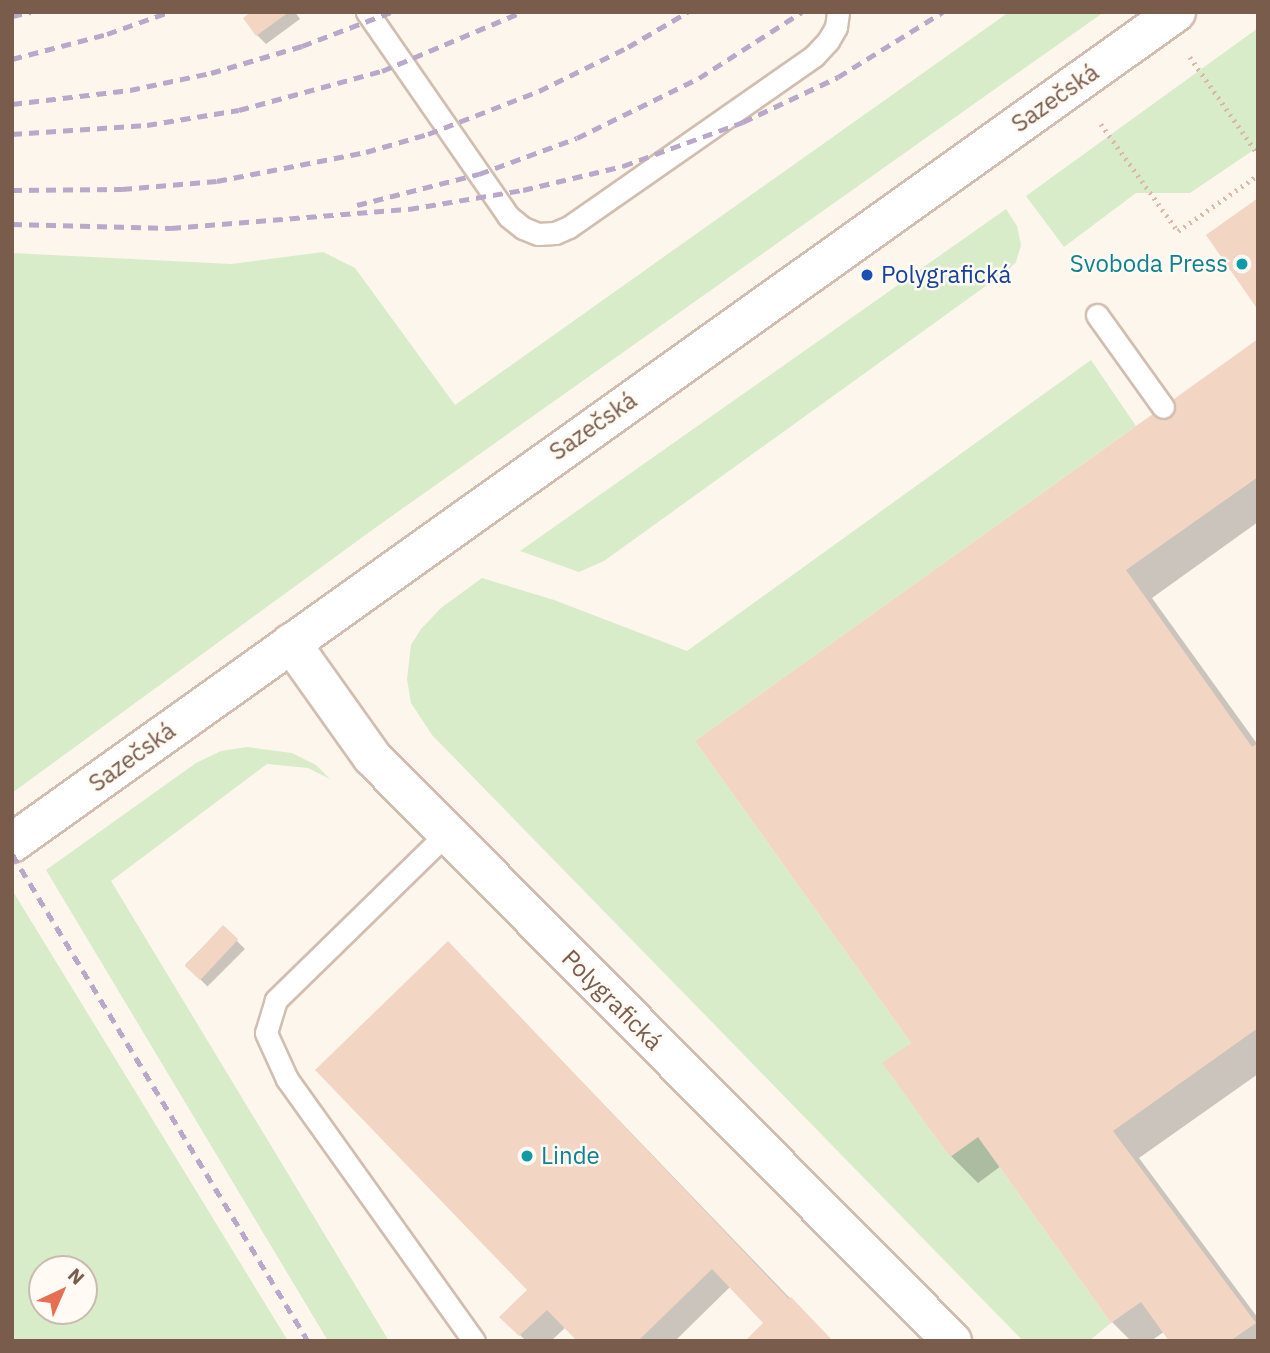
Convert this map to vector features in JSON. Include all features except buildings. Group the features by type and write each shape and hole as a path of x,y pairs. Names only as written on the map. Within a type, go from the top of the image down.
{"street":[{"name":"Sazečská","path":"12,843 1176,12"},
{"name":"Polygrafická","path":"291,643 372,757 952,1341"}],"lane":[{"path":"367,12 509,216 523,228 538,234 555,233 569,226 814,56 832,34 838,12"},
{"path":"1097,315 1163,407"},
{"path":"446,834 276,1000 266,1033 287,1079 474,1341"}],"path":[{"path":"1190,57 1258,154"},
{"path":"1101,124 1178,231 1258,175"}],"green space":[{"path":"1009,12 1104,12 375,528 12,793 12,253 231,264 323,252 355,268 455,405"},
{"path":"1258,28 1258,147 1190,193 1136,193 1064,247 1026,196"},
{"path":"1006,209 1017,226 1021,245 1016,262 1008,270 604,561 579,572 520,551"},
{"path":"1091,360 1136,426 695,741 911,1043 883,1064 950,1157 978,1137 1111,1323 1089,1341 1023,1341 432,735 411,703 407,679 411,645 421,629 441,608 482,578 554,600 687,651"},
{"path":"247,747 292,753 316,765 330,779 308,768 267,764 111,881 389,1341 328,1341 46,870 196,763 221,751"},
{"path":"14,893 288,1341 12,1341"}],"railway":[{"path":"12,16 31,12"},
{"path":"12,59 107,34 169,12"},
{"path":"12,104 130,90 211,73 302,46 391,12"},
{"path":"12,134 147,125 239,110 382,71 522,12"},
{"path":"12,190 122,189 217,181 366,152 428,134 539,91 628,47 688,12"},
{"path":"357,205 479,174 577,138 699,78 802,12"},
{"path":"12,224 171,228 409,209 523,190 623,166 743,122 838,77 943,12"},
{"path":"12,854 308,1341"}],"place":[{"name":"Svoboda Press","path":"1242,264"},
{"name":"Polygrafická","path":"867,275"},
{"name":"Linde","path":"527,1156"}]}
